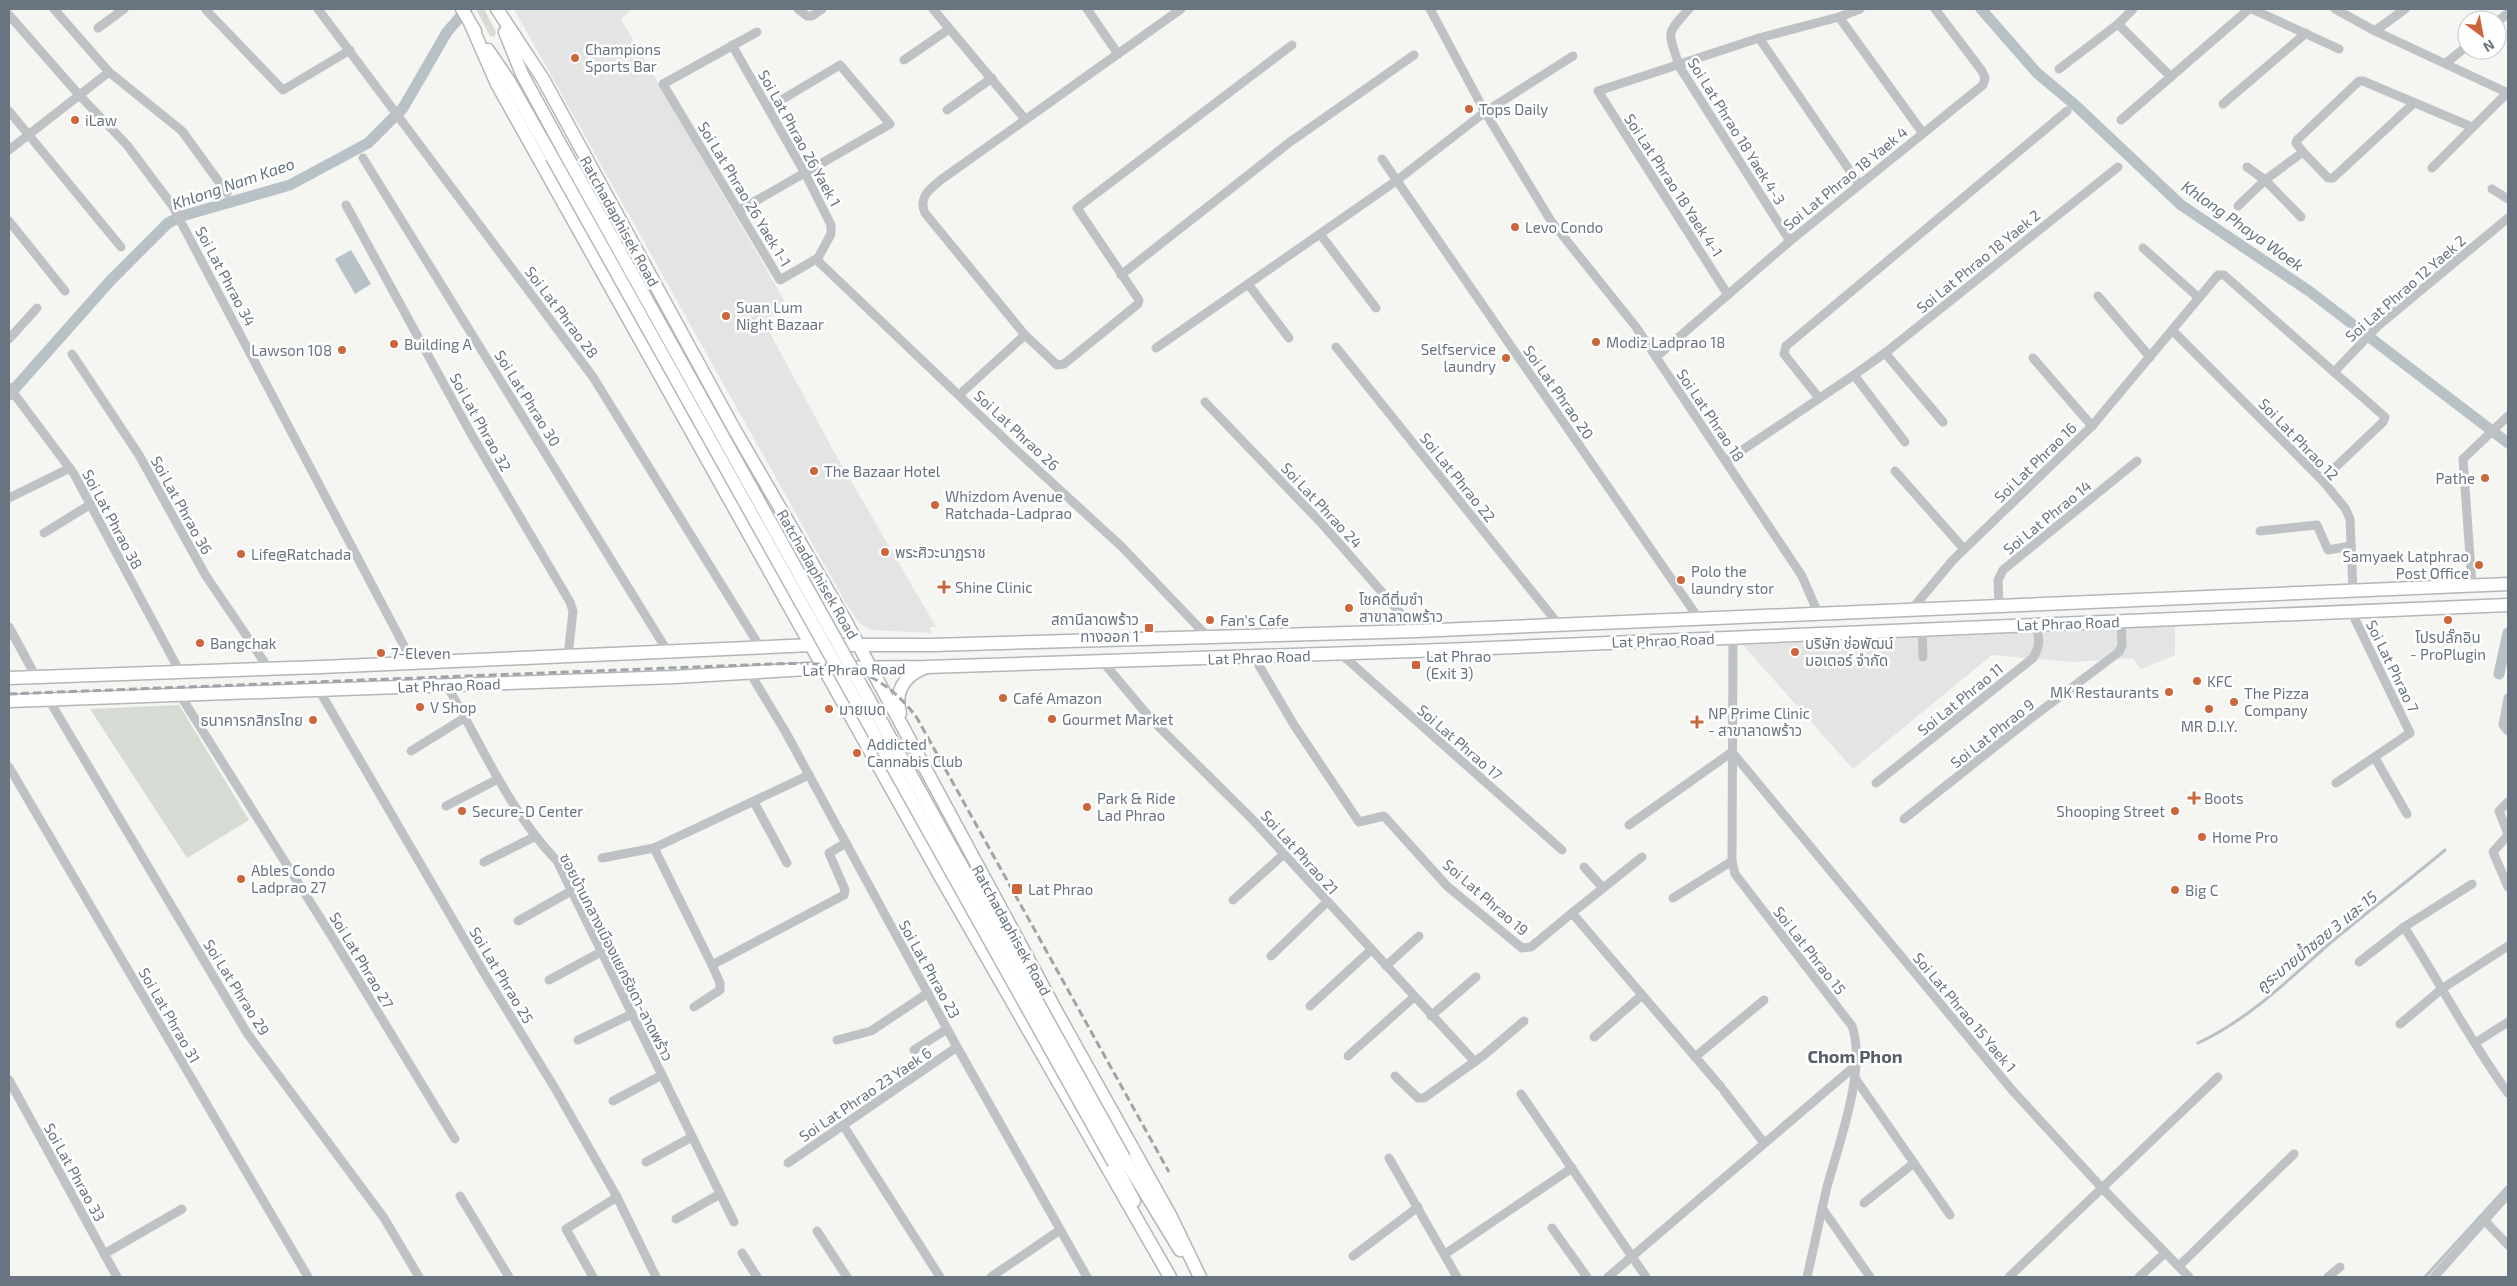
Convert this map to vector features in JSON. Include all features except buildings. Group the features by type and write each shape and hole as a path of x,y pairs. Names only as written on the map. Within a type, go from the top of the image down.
{"main road":[{"name":"Ratchadaphisek Road","path":"496,9 522,74 564,152 1119,1161 1171,1277"},
{"name":"Ratchadaphisek Road","path":"496,9 542,79 752,460 904,727 974,860 1171,1217 1199,1277"},
{"name":"Ratchadaphisek Road","path":"467,17 509,81 1119,1161 1199,1277"},
{"name":"Ratchadaphisek Road","path":"467,17 497,84 939,874 1171,1277"},
{"path":"666,385 680,392 686,391 699,380 700,366"},
{"path":"720,480 731,485 738,484 751,473 752,460"},
{"name":"Lat Phrao Road","path":"9,678 412,663 812,644 859,646 1416,631 2508,584"},
{"name":"Lat Phrao Road","path":"9,701 447,686 824,668 926,667 1341,654 2508,605"},
{"path":"1732,637 1733,618"},
{"path":"1699,619 1699,638"},
{"path":"904,727 898,706 901,688 907,677 926,667"},
{"path":"939,874 941,858 958,848 966,851 974,860"},
{"path":"985,955 986,940 990,934 1004,926 1014,933"}],"street":[{"path":"54,9 109,72 182,131 227,193"},
{"path":"98,28 124,9"},
{"name":"Soi Lat Phrao 28","path":"318,9 593,377 760,647"},
{"path":"798,9 807,16 812,16 822,9"},
{"path":"933,9 1026,119"},
{"path":"1087,9 1118,54"},
{"path":"1181,9 942,179 923,198 924,213 1025,335 1057,365 1064,364 1138,304 1139,298 1121,275 1077,208 1292,45"},
{"name":"Soi Lat Phrao 18","path":"1430,9 1485,112 1551,221 1636,327 1802,576 1818,613"},
{"name":"Soi Lat Phrao 18 Yaek 4-3","path":"1689,9 1670,29 1679,66 1790,241"},
{"path":"1679,66 1759,38 1839,17 1860,9"},
{"name":"Soi Lat Phrao 18 Yaek 4","path":"1656,357 1790,241 1985,81 1982,71 1935,9"},
{"path":"2059,69 2118,24 2133,9"},
{"path":"2121,120 2251,9 2339,48"},
{"path":"2335,9 2375,31 2508,93 2432,168"},
{"path":"2375,31 2405,9"},
{"path":"206,10 283,90 350,50"},
{"name":"Soi Lat Phrao 34","path":"9,15 80,96 127,145 172,204 412,663"},
{"path":"1839,17 1922,132"},
{"path":"2118,24 2171,77"},
{"path":"904,60 949,29"},
{"path":"732,45 757,32"},
{"path":"2223,104 2306,33"},
{"path":"1759,38 1859,184"},
{"name":"Soi Lat Phrao 26 Yaek 1-1","path":"732,45 663,84 740,210 780,280 818,258"},
{"name":"Soi Lat Phrao 26 Yaek 1","path":"732,45 806,175 832,230 818,258"},
{"path":"2446,63 2457,54"},
{"path":"1121,275 1290,142 1414,55"},
{"path":"1156,348 1396,181 1485,112 1573,56"},
{"path":"740,210 806,175 890,126 890,123 840,65 768,108"},
{"name":"Soi Lat Phrao 18 Yaek 4-1","path":"1679,66 1598,91 1728,295"},
{"path":"9,150 109,72"},
{"path":"947,110 992,78"},
{"path":"2414,103 2333,178 2328,178 2302,152 2296,143 2359,81 2414,103 2472,127"},
{"path":"9,111 121,247"},
{"path":"1820,398 1784,354 1786,346 2067,111"},
{"path":"2238,206 2265,180 2302,152"},
{"name":"Soi Lat Phrao 30","path":"363,158 668,652"},
{"name":"Soi Lat Phrao 20","path":"1382,159 1699,619"},
{"name":"Soi Lat Phrao 18 Yaek 2","path":"1726,461 1885,353 2118,167"},
{"path":"2247,167 2265,180 2301,217"},
{"path":"2492,189 2508,199"},
{"name":"Soi Lat Phrao 32","path":"346,205 470,432 570,602 573,611 568,656"},
{"name":"Soi Lat Phrao 12 Yaek 2","path":"2334,372 2379,325 2508,218"},
{"path":"9,221 65,291"},
{"path":"1320,234 1376,308"},
{"path":"2143,248 2199,298"},
{"path":"818,258 820,263 959,395"},
{"path":"2173,331 2214,279 2218,275 2224,275 2385,418 2322,480"},
{"path":"1248,284 1289,338"},
{"path":"2098,296 2150,357"},
{"path":"9,339 38,308"},
{"name":"Soi Lat Phrao 16","path":"1912,609 1964,549 2092,426 2173,331"},
{"name":"Soi Lat Phrao 12","path":"2173,331 2322,480 2348,514 2353,591"},
{"name":"Soi Lat Phrao 26","path":"1025,335 959,395 1121,546 1207,636"},
{"name":"Soi Lat Phrao 22","path":"1336,347 1559,625"},
{"path":"1885,353 1944,422"},
{"name":"Soi Lat Phrao 36","path":"72,354 139,455 206,576 269,669"},
{"path":"2033,358 2092,426"},
{"path":"1854,375 1905,442"},
{"name":"Soi Lat Phrao 38","path":"9,387 70,468 180,672"},
{"name":"Soi Lat Phrao 24","path":"1205,402 1324,526 1416,631"},
{"path":"2472,585 2463,459 2508,416"},
{"name":"Soi Lat Phrao 14","path":"1999,606 1998,580 2003,570 2136,461"},
{"path":"9,498 70,468"},
{"path":"1895,471 1964,549"},
{"path":"44,532 91,504"},
{"path":"2260,530 2317,525 2328,550 2351,546"},
{"name":"Soi Lat Phrao 7","path":"2336,783 2376,758 2410,732 2351,611"},
{"name":"Soi Lat Phrao 9","path":"1904,819 2021,726 2119,652 2122,645 2121,621"},
{"name":"Soi Lat Phrao 11","path":"1876,784 2033,658 2040,642 2036,624"},
{"path":"9,627 36,677"},
{"path":"1922,629 1923,657"},
{"name":"Soi Lat Phrao 15","path":"1732,637 1732,861 1737,878 1852,1026 1857,1048 1855,1078 1822,1208 1807,1277"},
{"name":"Soi Lat Phrao 17","path":"1341,654 1562,850"},
{"name":"Soi Lat Phrao 19","path":"1254,657 1294,725 1359,822 1384,816 1447,886 1522,948 1531,947 1572,913"},
{"name":"Soi Lat Phrao 21","path":"1103,662 1150,718 1252,819 1475,1062"},
{"name":"Soi Lat Phrao 23","path":"750,673 808,774 947,1029 1086,1277"},
{"name":"ซอยบ้านกลางเมืองแยกรัชดา-ลาดพร้าว","path":"447,686 466,717 498,779 534,837 557,862 734,1222"},
{"name":"Soi Lat Phrao 25","path":"319,690 617,1197 656,1277"},
{"name":"Soi Lat Phrao 27","path":"180,695 331,935 455,1139"},
{"path":"2508,698 2503,725 2508,731"},
{"name":"Soi Lat Phrao 29","path":"49,700 247,1033 384,1218 419,1277"},
{"path":"410,750 466,717"},
{"path":"1628,825 1732,752"},
{"name":"Soi Lat Phrao 15 Yaek 1","path":"1732,752 2000,1075 2102,1188 2189,1277"},
{"path":"2376,758 2407,814"},
{"name":"Soi Lat Phrao 31","path":"9,767 308,1277"},
{"path":"602,858 654,848 754,802 808,774"},
{"path":"446,806 498,779"},
{"path":"754,802 787,863"},
{"path":"2508,802 2498,812 2508,835 2493,852 2508,887"},
{"path":"484,862 534,837"},
{"path":"712,965 844,896 845,890 829,853 846,843"},
{"path":"654,848 720,983 720,990 694,1007"},
{"path":"1233,900 1284,854"},
{"path":"1642,857 1572,913 1722,1089 1764,1144"},
{"path":"1673,898 1732,861"},
{"path":"1584,867 1603,888"},
{"path":"2360,962 2404,927 2472,884"},
{"path":"518,921 571,891"},
{"path":"1271,956 1327,902"},
{"path":"2404,927 2508,1093"},
{"path":"1386,966 1419,936"},
{"path":"2400,1024 2443,988 2508,946"},
{"path":"1310,1006 1371,950"},
{"path":"549,980 601,952"},
{"path":"1431,1016 1476,977"},
{"path":"837,1040 871,1032 928,993"},
{"path":"1594,1037 1642,995"},
{"path":"1348,1056 1414,996"},
{"path":"1695,1057 1764,1000"},
{"path":"578,1040 632,1014"},
{"path":"1395,1076 1421,1099 1475,1062 1524,1021"},
{"path":"2475,1043 2508,1022"},
{"path":"914,1050 947,1029"},
{"name":"Soi Lat Phrao 23 Yaek 6","path":"788,1163 957,1047"},
{"path":"1608,1277 1855,1066"},
{"path":"613,1100 662,1075"},
{"path":"2010,1277 2218,1077"},
{"path":"1855,1078 1950,1215"},
{"name":"Soi Lat Phrao 33","path":"9,1080 117,1277"},
{"path":"1521,1094 1646,1277"},
{"path":"843,1125 940,1277"},
{"path":"646,1162 692,1137"},
{"path":"2179,1266 2294,1154"},
{"path":"1390,1158 1457,1277"},
{"path":"1864,1203 1914,1163"},
{"path":"1444,1254 1572,1168"},
{"path":"676,1219 720,1194"},
{"path":"2434,1277 2508,1194"},
{"path":"460,1196 509,1277"},
{"path":"593,1277 566,1229 617,1197"},
{"path":"1354,1256 1418,1207"},
{"path":"1822,1208 1870,1277"},
{"path":"104,1254 182,1209"},
{"path":"2484,1220 2508,1245"},
{"path":"1552,1228 1587,1277"},
{"path":"991,1277 1060,1230"},
{"path":"817,1231 847,1277"},
{"path":"742,1253 757,1277"},
{"path":"2139,1277 2165,1253"},
{"path":"2328,1277 2340,1266"}],"shaded area":[{"path":"476,9 484,9 496,32 494,37 490,36"},
{"name":"Suan Lum Night Bazaar","path":"514,9 631,9 621,19 784,300 765,324 833,450 936,627 929,627 932,633 872,630 860,624 847,605"},
{"path":"351,250 371,284 355,294 335,259"},
{"path":"2175,626 2175,655 2141,669 2133,658 2073,662 1992,655 1853,769 1743,645"},
{"path":"179,705 249,820 187,858 90,709"}],"waterway":[{"name":"Khlong Nam Kaeo","path":"9,395 111,280 168,223 182,216 290,185 368,143 403,108 447,32 467,9"},
{"name":"Khlong Phaya Woek","path":"1981,9 2037,73 2074,104 2181,205 2309,291 2508,443"},
{"name":"Khlong Phaya Woek","path":"2499,674 2508,633"},
{"name":"คูระบายน้ำซอย 3 และ 15","path":"2198,1043 2216,1034 2251,1011 2329,944 2445,850"},
{"name":"คูระบายน้ำซอย 3 และ 15","path":"2425,1277 2508,1186"}],"railway":[{"path":"9,694 772,664 835,666 853,670 870,677 886,686 902,700 917,718 1169,1172"}],"place":[{"name":"Champions Sports Bar","path":"575,58"},
{"name":"Tops Daily","path":"1469,109"},
{"name":"iLaw","path":"75,120"},
{"name":"Levo Condo","path":"1515,227"},
{"name":"Suan Lum Night Bazaar","path":"726,316"},
{"name":"Modiz Ladprao 18","path":"1596,342"},
{"name":"Building A","path":"394,344"},
{"name":"Lawson 108","path":"342,350"},
{"name":"Selfservice laundry","path":"1506,358"},
{"name":"The Bazaar Hotel","path":"814,471"},
{"name":"Pathe","path":"2485,478"},
{"name":"Whizdom Avenue Ratchada-Ladprao","path":"935,505"},
{"name":"พระศิวะนาฏราช","path":"885,552"},
{"name":"Life@Ratchada","path":"241,554"},
{"name":"Samyaek Latphrao Post Office","path":"2479,565"},
{"name":"Polo the laundry stor","path":"1681,580"},
{"name":"Shine Clinic","path":"944,587"},
{"name":"โชคดีติ่มซำ สาขาลาดพร้าว","path":"1349,608"},
{"name":"Fan's Cafe","path":"1210,620"},
{"name":"โปรปลั๊กอิน - ProPlugin","path":"2448,620"},
{"name":"สถานีลาดพร้าว ทางออก 1","path":"1149,628"},
{"name":"Bangchak","path":"200,643"},
{"name":"บริษัท ช่อพัฒน์ มอเตอร์ จำกัด","path":"1795,652"},
{"name":"7-Eleven","path":"381,653"},
{"name":"Lat Phrao (Exit 3)","path":"1416,665"},
{"name":"KFC","path":"2197,681"},
{"name":"MK Restaurants","path":"2169,692"},
{"name":"Café Amazon","path":"1003,698"},
{"name":"The Pizza Company","path":"2234,702"},
{"name":"V Shop","path":"420,707"},
{"name":"มายเบด","path":"829,709"},
{"name":"MR D.I.Y.","path":"2209,709"},
{"name":"Gourmet Market","path":"1052,719"},
{"name":"ธนาคารกสิกรไทย","path":"313,720"},
{"name":"NP Prime Clinic - สาขาลาดพร้าว","path":"1697,722"},
{"name":"Addicted Cannabis Club","path":"857,753"},
{"name":"Boots","path":"2194,798"},
{"name":"Park & Ride Lad Phrao","path":"1087,807"},
{"name":"Secure-D Center","path":"462,811"},
{"name":"Shooping Street","path":"2175,811"},
{"name":"Home Pro","path":"2202,837"},
{"name":"Ables Condo Ladprao 27","path":"241,879"},
{"name":"Lat Phrao","path":"1017,889"},
{"name":"Big C","path":"2175,890"}],"district":[{"name":"Chom Phon","path":"1855,1056"}]}
